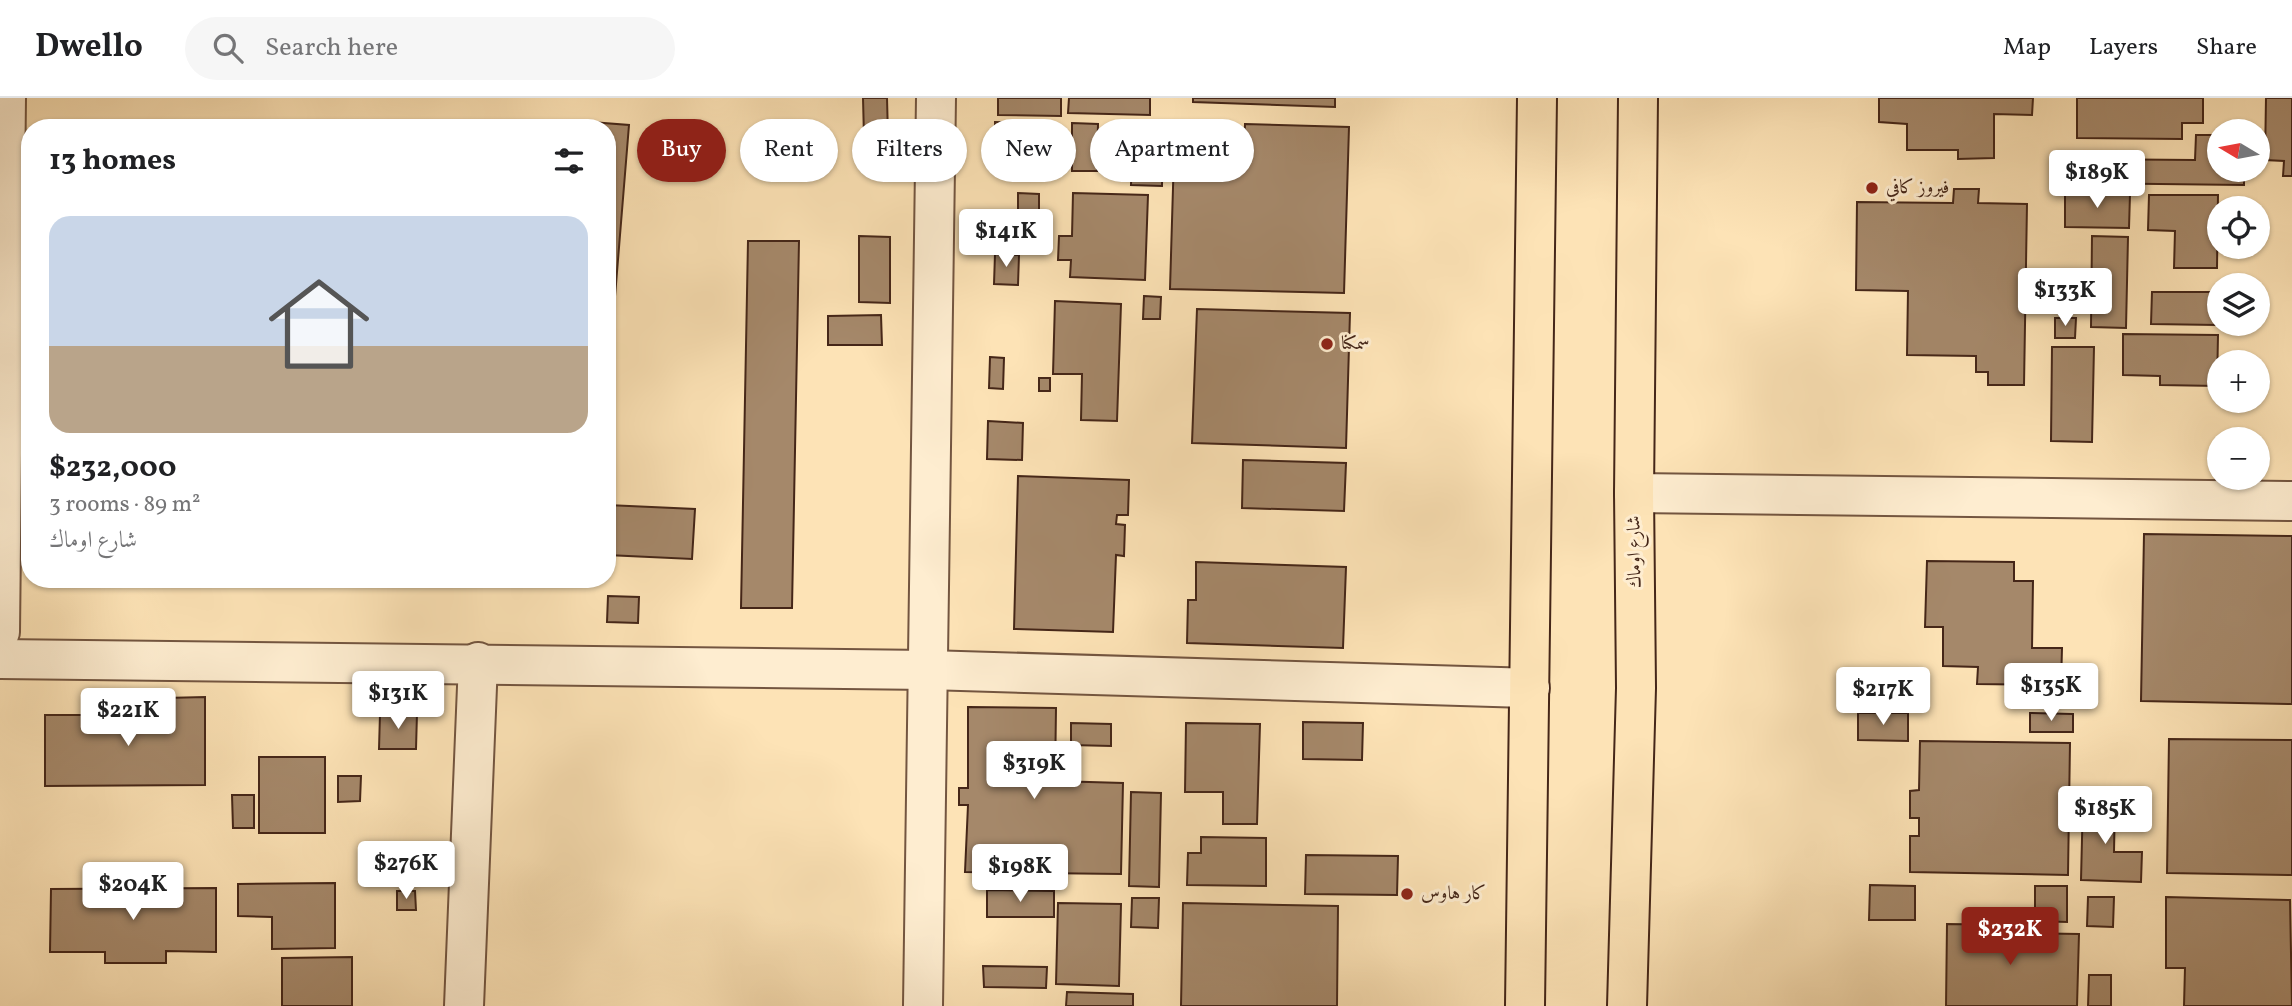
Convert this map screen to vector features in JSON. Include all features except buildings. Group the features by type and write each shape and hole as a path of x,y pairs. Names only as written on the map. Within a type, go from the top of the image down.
{"main road":[{"path":"1525,1006 1537,98"},
{"name":"شارع اوماك","path":"1628,1006 1636,688 1634,493 1638,98"}],"street":[{"path":"0,632 6,98"},
{"path":"923,1006 936,98"},
{"path":"1634,493 2292,501"},
{"path":"0,659 478,662 928,670 1530,688"},
{"path":"464,1006 478,662"}],"place":[{"name":"فيروز كافي","path":"1872,188"},
{"name":"سمكنا","path":"1327,344"},
{"name":"كار هاوس","path":"1407,894"}]}
